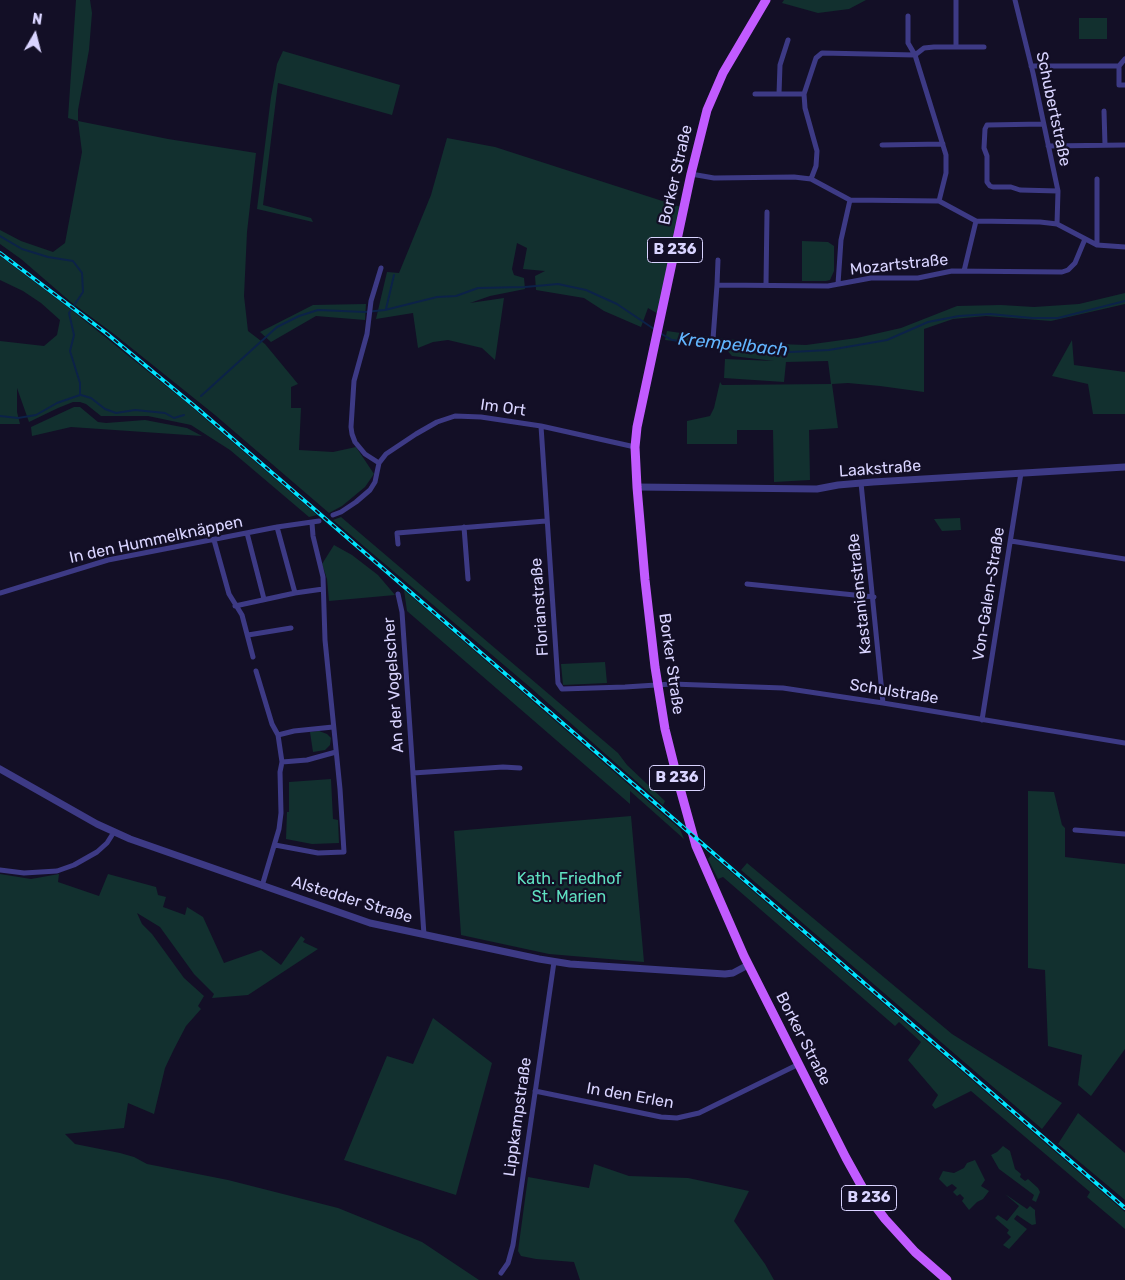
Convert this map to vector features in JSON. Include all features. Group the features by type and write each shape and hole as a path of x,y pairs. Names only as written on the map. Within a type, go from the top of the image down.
{"main road":[{"name":"Borker Straße","path":"766,0 723,73 712,97 698,140 640,410 635,447 637,487 647,601 658,685 671,753 696,846 748,965 847,1161 866,1194 885,1220 915,1252 947,1280"}],"street":[{"path":"956,0 956,47"},
{"name":"Schubertstraße","path":"1015,0 1058,191 1057,224"},
{"path":"908,16 908,43 915,55 948,164 939,201"},
{"path":"778,94 780,65 788,40"},
{"path":"810,179 817,157 816,145 805,108 804,94 816,58 822,53 915,55 924,48 984,47"},
{"path":"1125,59 1119,66 1119,85 1125,85"},
{"path":"1031,66 1119,66"},
{"path":"755,94 804,94"},
{"path":"1104,111 1104,145"},
{"path":"1043,124 987,125 984,148 987,156 987,182 993,187 1058,191"},
{"path":"882,145 943,144"},
{"path":"1048,146 1125,145"},
{"path":"691,174 714,178 794,177 810,179 850,200 939,201 976,221 1057,224 1097,245 1125,247"},
{"path":"1097,179 1097,245"},
{"name":"Mozartstraße","path":"838,284 840,240 850,200"},
{"path":"766,285 767,212"},
{"name":"Mozartstraße","path":"964,271 976,221"},
{"name":"Mozartstraße","path":"717,285 828,286 871,278 918,278 952,271 1062,272 1068,270 1075,263 1085,239"},
{"path":"713,340 718,260"},
{"path":"333,515 356,502 370,490 375,482 379,463 365,454 355,442 351,427 354,381 366,340 370,307 381,268"},
{"name":"Im Ort","path":"379,463 386,454 416,434 437,422 455,416 481,417 541,426 635,447"},
{"name":"Florianstraße","path":"541,426 546,521 559,687 565,689 658,685"},
{"name":"Laakstraße","path":"637,487 812,489 861,483 1125,467"},
{"name":"Von-Galen-Straße","path":"982,720 1021,473"},
{"name":"Kastanienstraße","path":"861,483 874,597 883,702"},
{"name":"In den Hummelknäppen","path":"0,593 108,560 277,527 319,521"},
{"path":"398,544 397,533 546,521"},
{"path":"275,845 318,853 344,852 323,577 313,536 312,522"},
{"path":"277,527 295,593"},
{"path":"464,527 468,579"},
{"path":"247,533 264,599"},
{"path":"214,540 229,594 242,615 253,657"},
{"path":"1011,541 1125,559"},
{"path":"747,584 874,597"},
{"path":"235,606 323,589"},
{"name":"An der Vogelscher","path":"398,594 402,612 424,935"},
{"path":"248,635 290,628"},
{"path":"256,671 272,724 278,735 282,762 280,772 281,814 275,845 262,886"},
{"name":"Schulstraße","path":"658,685 783,688 883,702 1125,743"},
{"path":"278,735 294,730 333,727"},
{"path":"282,762 308,760 336,752"},
{"name":"An der Vogelscher","path":"413,773 503,767 520,768"},
{"name":"Alstedder Straße","path":"0,769 114,832 370,923 554,962 630,969 725,974 734,973 748,965"},
{"path":"1075,830 1125,834"},
{"path":"0,870 24,874 57,870 74,865 97,852 107,843 114,832"},
{"name":"Lippkampstraße","path":"500,1273 508,1263 513,1245 554,962"},
{"name":"In den Erlen","path":"535,1091 661,1117 676,1118 699,1112 799,1064"}],"green space":[{"path":"76,0 90,0 92,13 89,50 78,110 78,121 68,118"},
{"path":"784,0 866,0 849,9 818,13 782,3"},
{"path":"1079,18 1107,18 1107,39 1079,39"},
{"path":"283,51 400,85 392,115 278,83 263,205 311,218 313,222 257,209 271,97 277,64"},
{"path":"78,121 168,139 256,153 247,232 244,296 248,331 265,344 298,384 291,387 291,408 301,408 299,450 333,452 356,447 374,474 365,487 342,506 329,513 215,415 0,244 0,230 21,241 53,252 65,243 82,152"},
{"path":"447,138 495,147 684,208 660,315 648,308 641,327 604,311 584,298 536,290 535,276 545,271 523,269 527,248 517,243 512,269 514,275 524,278 525,289 490,296 470,303 504,298 495,360 482,348 448,340 433,342 418,348 413,313 376,319 387,272 399,273 431,195"},
{"path":"802,241 828,242 834,246 834,271 830,280 802,281"},
{"path":"0,256 74,312 187,403 317,515 309,517 230,450 191,425 148,416 101,416 86,404 80,402 73,402 29,422 17,388 17,412 20,424 0,424 0,341 44,346 57,335 60,320 41,303 23,291 0,280"},
{"path":"1125,293 1125,304 1051,321 986,316 953,319 924,329 924,392 848,383 832,384 838,428 809,430 810,480 774,482 773,430 737,430 737,444 687,444 687,421 710,416 714,408 720,382 722,385 831,384 828,361 786,362 784,382 724,378 725,359 774,361 732,356 724,347 665,340 667,331 716,338 806,345 857,338 901,328 957,306 1001,305 1034,307 1079,304"},
{"path":"366,304 365,320 316,316 271,342 260,332 313,305"},
{"path":"1072,340 1074,365 1125,372 1125,414 1093,414 1088,384 1052,376"},
{"path":"74,407 80,407 98,422 145,420 187,428 202,436 71,427 32,436 31,427"},
{"path":"341,517 618,753 627,765 665,801 663,805 531,688 333,520"},
{"path":"960,518 961,530 942,531 934,519"},
{"path":"334,545 352,555 378,575 395,595 329,601 327,579 322,564"},
{"path":"404,590 680,829 684,839 630,791 630,804 407,611"},
{"path":"605,662 607,683 563,685 561,664"},
{"path":"319,731 331,738 330,745 325,750 313,752 310,732"},
{"path":"331,779 333,819 338,820 339,843 312,844 286,839 287,812 289,812 289,782"},
{"path":"1028,791 1054,792 1062,825 1065,828 1065,857 1125,864 1125,1049 1091,1096 1078,1085 1082,1055 1048,1046 1045,970 1028,968"},
{"name":"Kath. Friedhof St. Marien","path":"631,816 644,962 549,954 461,935 454,831"},
{"path":"711,855 1125,1212 1125,1229 1087,1197 1090,1192 971,1091 935,1109 932,1105 938,1095 908,1060 921,1042 899,1022 895,1026 723,877 718,879 708,859"},
{"path":"747,863 952,1034 1062,1103 1042,1129 741,870"},
{"path":"0,874 31,879 59,874 58,882 99,896 108,874 156,887 158,895 166,897 163,907 185,915 187,907 203,917 224,963 261,950 281,965 301,936 305,939 303,942 318,949 248,995 212,998 214,994 194,974 160,927 137,913 142,924 152,934 184,978 204,996 198,1006 201,1009 186,1026 165,1068 154,1114 128,1103 124,1128 65,1134 75,1144 120,1153 134,1157 147,1164 228,1180 338,1208 422,1242 479,1280 0,1280"},
{"path":"433,1018 492,1063 456,1195 344,1160 387,1056 413,1064"},
{"path":"1078,1113 1125,1153 1125,1200 1058,1144"},
{"path":"1003,1146 1010,1151 1015,1169 1021,1174 1020,1177 1025,1181 1028,1179 1038,1188 1040,1192 1036,1202 1032,1200 1034,1195 999,1169 991,1155"},
{"path":"975,1160 985,1180 981,1186 989,1191 983,1199 969,1210 962,1201 964,1198 960,1194 957,1196 953,1192 957,1188 952,1184 947,1187 939,1179 943,1171 954,1173 964,1168 967,1163"},
{"path":"594,1164 629,1176 688,1178 749,1191 734,1221 765,1264 774,1280 580,1280 574,1262 521,1256 518,1251 528,1177 589,1188"},
{"path":"1005,1194 1027,1209 1030,1206 1035,1210 1036,1224 1032,1225 1017,1215 1014,1219 1027,1229 1009,1249 1003,1245 1011,1237 1007,1233 1009,1230 995,1218 998,1215 1007,1221 1019,1206"}],"waterway":[{"path":"0,236 22,249 48,257 73,261 82,273 83,292 69,313 74,335 70,351 80,383 80,395 57,403 36,415 18,418 0,416"},
{"path":"386,309 394,275"},
{"name":"Krempelbach","path":"201,396 277,327 299,316 318,310 365,312 385,310 437,297 456,296 478,288 558,284 586,290 617,304 654,329"},
{"name":"Krempelbach","path":"660,333 672,340 718,346 791,352 829,350 887,340 928,322 959,316 990,314 1032,318 1058,318 1125,301"},
{"name":"Krempelbach","path":"81,395 91,398 105,409 116,413 135,410 165,413 174,418 184,415"}],"railway":[{"path":"0,253 106,333 198,409 1125,1208"}]}
